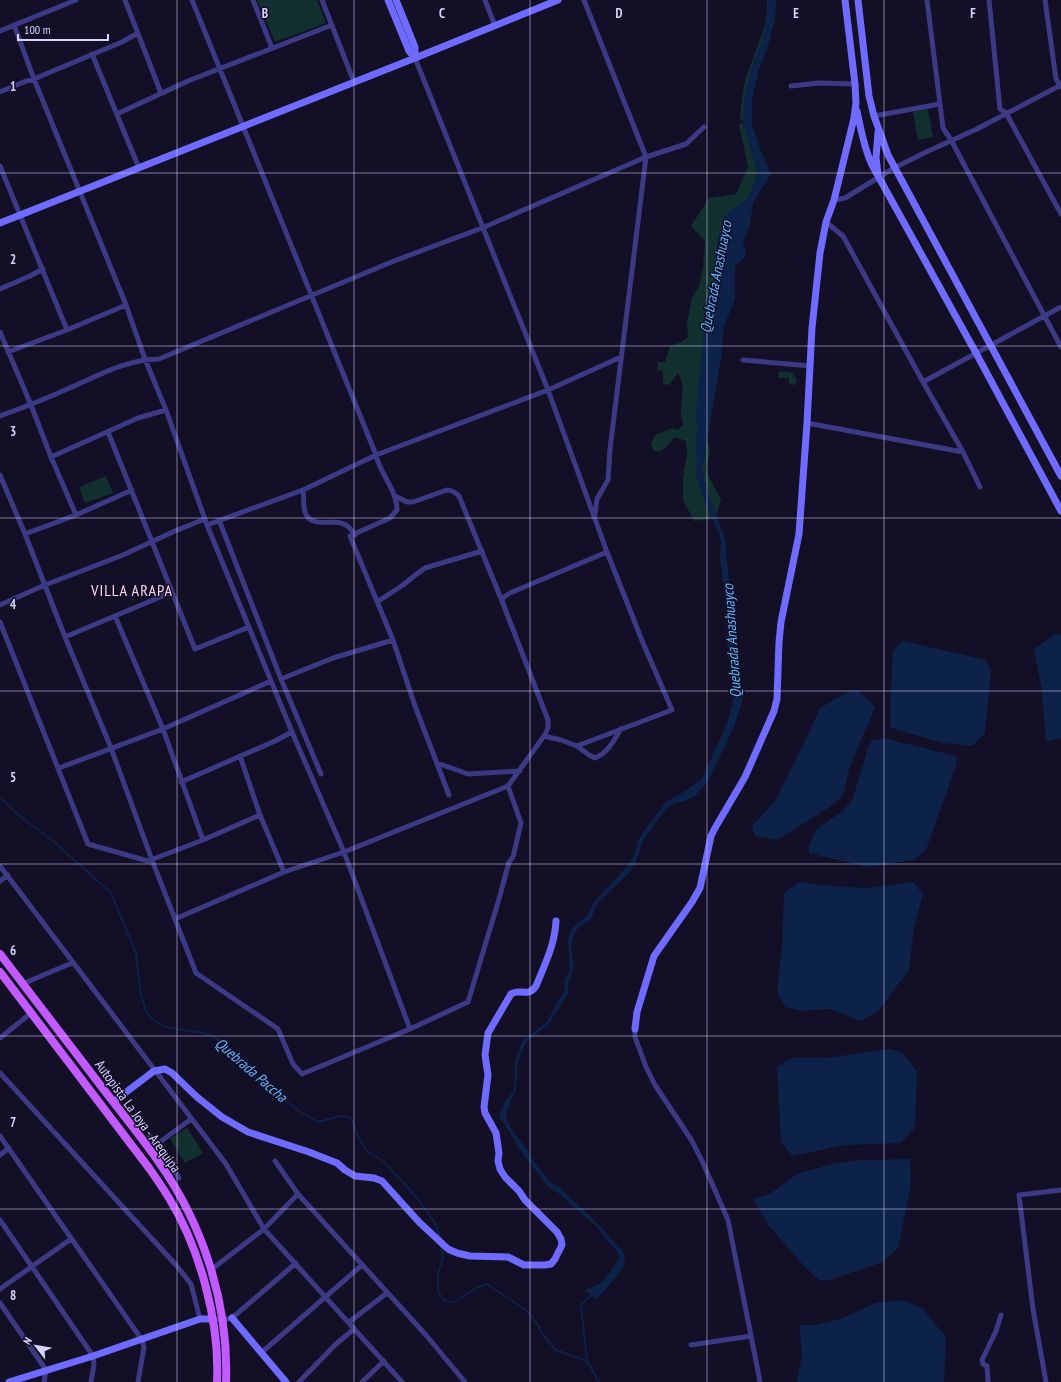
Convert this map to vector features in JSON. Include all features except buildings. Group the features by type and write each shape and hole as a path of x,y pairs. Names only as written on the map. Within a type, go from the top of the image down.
{"main road":[{"name":"Autopista La Joya - Arequipa","path":"0,954 159,1162 189,1213 212,1269 228,1319 226,1382"},
{"name":"Autopista La Joya - Arequipa","path":"2,977 32,1013 149,1168 170,1199 192,1247 205,1284 213,1319 217,1360 217,1382"}],"street":[{"path":"0,31 74,0"},
{"path":"124,0 161,93"},
{"path":"192,0 376,455 381,471 395,496 397,510 395,514 390,518 350,536 393,640 414,706 449,794"},
{"path":"252,0 272,48"},
{"path":"322,0 354,82"},
{"path":"388,0 409,51 415,58 548,390 607,552 643,643 672,710 577,746"},
{"path":"396,0 415,47 415,58"},
{"path":"484,0 495,26"},
{"path":"0,223 558,0"},
{"path":"584,0 646,158 610,449 608,480 597,499 595,516"},
{"path":"844,0 855,84 856,103 861,133 868,157 1061,511"},
{"path":"858,0 869,96 878,129 888,155 1061,476"},
{"path":"928,0 943,128 951,140 1061,347"},
{"path":"989,0 1000,109 1006,114 1061,214"},
{"path":"834,200 845,198 894,168 977,129 1061,86 1056,79 1045,0"},
{"path":"117,114 188,80 332,25"},
{"path":"14,26 126,305 145,359 166,410 207,525 292,732 344,852 410,1029"},
{"path":"0,92 122,42 138,33"},
{"path":"92,54 139,168"},
{"path":"791,86 819,83 855,84"},
{"path":"760,1382 728,1220 692,1141 646,1068 635,1037 634,1029 637,1012 654,956 692,902 700,888 711,836 745,777 777,700 781,622 799,534 815,289 826,222 834,200 854,118 856,103"},
{"path":"874,116 940,104"},
{"path":"0,416 31,405 110,370 145,359 159,359 394,261 482,228 646,158 686,144 704,127"},
{"path":"878,129 876,158 879,178"},
{"path":"0,166 67,330"},
{"path":"826,222 843,236 963,452 980,487"},
{"path":"0,288 43,270"},
{"path":"8,352 67,330 126,305"},
{"path":"923,382 1061,306"},
{"path":"0,332 31,405 51,458 76,515"},
{"path":"207,525 303,490 376,455 548,390 621,357"},
{"path":"743,360 811,366"},
{"path":"51,458 138,418 166,410"},
{"path":"807,423 963,452"},
{"path":"108,432 195,650 250,627"},
{"path":"0,475 111,748 152,860 196,973 278,1029 293,1064 302,1074 410,1029 468,1002 509,862 513,857 521,824 508,786"},
{"path":"25,534 76,515 132,490"},
{"path":"303,490 305,512 307,517 312,521 317,522 340,523 348,526 355,535"},
{"path":"175,919 284,872 344,852 508,786 544,736 548,728 548,720 459,496 451,490 447,490 413,502 407,502 395,496"},
{"path":"0,605 45,585 123,555 151,541 205,519"},
{"path":"219,520 320,774"},
{"path":"377,602 425,568 482,551"},
{"path":"502,602 504,597 510,593 607,552"},
{"path":"65,637 172,592"},
{"path":"115,616 163,729 203,840"},
{"path":"0,622 88,844 148,861 203,840 260,815"},
{"path":"281,679 333,658 393,640"},
{"path":"59,768 163,729 271,681"},
{"path":"544,736 577,746 595,758 601,756 611,745 622,728"},
{"path":"181,782 275,741 292,732"},
{"path":"240,756 260,815 284,872"},
{"path":"437,763 468,774 520,771"},
{"path":"0,866 72,963 226,1164 264,1229 402,1382"},
{"path":"0,881 8,875"},
{"path":"113,1102 154,1071 165,1069 172,1073 197,1097 222,1117 248,1132 281,1142 337,1163 355,1176 374,1178 382,1181 419,1222 448,1249 470,1256 508,1257 524,1265 551,1264 562,1245 561,1239 557,1232 525,1200 519,1191 504,1176 498,1161 499,1153 496,1133 485,1113 484,1107 488,1075 485,1055 488,1033 511,994 515,992 528,992 533,990 536,986 553,945 556,921"},
{"path":"22,984 72,963"},
{"path":"0,1038 32,1013"},
{"path":"0,1073 176,1265 191,1284 200,1319"},
{"path":"156,1144 191,1119"},
{"path":"0,1136 142,1340 144,1347 138,1382"},
{"path":"150,1136 179,1178"},
{"path":"0,1155 9,1148"},
{"path":"275,1161 298,1194 465,1382"},
{"path":"1046,1382 1033,1309 1019,1195 1061,1190"},
{"path":"212,1269 264,1229 298,1194"},
{"path":"0,1220 93,1356 94,1365 91,1382"},
{"path":"0,1289 71,1239"},
{"path":"9,1382 142,1340 200,1319 228,1319 296,1263"},
{"path":"261,1353 362,1265"},
{"path":"349,1322 387,1293"},
{"path":"0,1303 46,1370 44,1382"},
{"path":"988,1382 987,1366 983,1364 982,1360 996,1331 1001,1315"},
{"path":"228,1319 261,1353 286,1382"},
{"path":"299,1382 336,1344 354,1329"},
{"path":"691,1344 750,1336"},
{"path":"362,1382 384,1361"}],"green space":[{"path":"257,0 317,0 326,23 275,42"},
{"path":"767,0 776,0 775,20 766,46 755,70 748,116 740,121 743,90 765,23"},
{"path":"928,109 933,137 918,140 913,112"},
{"path":"743,123 758,173 748,199 724,218 719,238 715,265 717,287 706,327 697,397 697,477 712,519 694,521 683,500 683,478 687,454 686,441 675,437 659,452 653,450 651,443 655,435 673,428 678,430 683,425 681,412 682,382 678,373 669,385 663,384 663,371 657,370 658,362 665,362 670,346 681,342 688,337 687,323 692,298 699,286 703,267 705,241 691,226 709,198 736,194 748,167 739,124"},
{"path":"779,371 794,373 793,377 796,377 796,385 789,384 789,378 778,378"},
{"path":"707,439 710,451 706,471 721,500 716,516 704,482 702,469"},
{"path":"106,476 113,493 85,503 79,487"},
{"path":"187,1128 203,1153 185,1163 170,1139"}],"water":[{"path":"768,0 776,0 775,15 769,43 759,69 752,100 752,125 771,174 753,203 750,225 743,242 746,250 745,258 735,265 735,299 724,326 722,353 702,469 704,482 725,539 729,578 736,616 736,640 741,674 742,702 734,727 707,783 696,795 685,801 673,804 666,809 644,839 631,871 597,904 591,919 578,928 574,935 571,947 574,967 568,983 568,994 548,1025 526,1042 518,1061 516,1091 507,1110 506,1118 512,1130 551,1183 559,1187 598,1224 624,1253 625,1264 619,1274 596,1299 585,1290 602,1283 619,1259 618,1253 596,1226 557,1192 548,1187 518,1147 504,1123 499,1119 505,1101 514,1090 515,1061 523,1040 547,1022 560,997 564,993 565,979 570,972 568,940 570,931 587,916 594,902 631,862 637,842 665,803 701,780 727,724 733,702 727,640 726,605 720,558 721,540 704,499 697,477 697,397 706,327 716,294 717,287 715,265 724,218 748,199 758,173 743,123 745,93 752,66 762,41 768,11"},
{"path":"1061,634 1061,738 1046,742 1042,690 1034,649 1054,635"},
{"path":"903,641 986,660 991,671 985,733 972,746 943,743 891,728 890,717 893,651"},
{"path":"853,689 860,692 875,707 849,769 843,796 828,808 777,840 755,836 752,826 775,801 820,708"},
{"path":"887,739 956,756 957,763 926,850 914,860 868,867 809,853 809,845 817,829 841,812 852,801 868,748 872,740"},
{"path":"800,882 818,885 866,888 913,882 923,894 914,927 909,970 878,1011 861,1021 830,1009 800,1011 785,1007 777,992 782,945 784,893"},
{"path":"890,1049 902,1053 917,1071 915,1128 900,1143 845,1145 792,1156 781,1142 777,1067 792,1058 826,1058"},
{"path":"910,1159 911,1185 898,1248 883,1262 829,1280 820,1281 803,1265 769,1226 753,1199 770,1194 797,1174 836,1163 862,1160"},
{"path":"902,1300 922,1308 946,1337 944,1382 797,1382 802,1354 799,1325 817,1325 843,1318 875,1303"}],"waterway":[{"name":"Quebrada Anashuayco","path":"728,214 737,207"},
{"name":"Quebrada Anashuayco","path":"716,264 719,238 725,217"},
{"name":"Quebrada Anashuayco","path":"698,394 706,327 716,294 716,274"},
{"name":"Quebrada Anashuayco","path":"697,406 697,424"},
{"name":"Quebrada Anashuayco","path":"697,434 697,452"},
{"name":"Quebrada Anashuayco","path":"697,462 697,477 703,495"},
{"name":"Quebrada Anashuayco","path":"706,503 712,517"},
{"name":"Quebrada Paccha","path":"0,798 21,817 52,840 111,893 136,953 140,991 146,1011 153,1020 165,1027 208,1034 222,1042 243,1066 257,1079 300,1112 318,1122 341,1116 351,1117 359,1139 367,1151 383,1161 413,1193 434,1221 440,1238"},
{"name":"Quebrada Paccha","path":"441,1247 443,1258 438,1274 438,1292 445,1301 454,1302 478,1287 487,1284 526,1310 536,1322 543,1335 556,1350 587,1361"},
{"name":"Quebrada Anashuayco","path":"593,1294 581,1305 587,1361 599,1382"}],"district":[{"name":"VILLA ARAPA","path":"132,590"}]}
